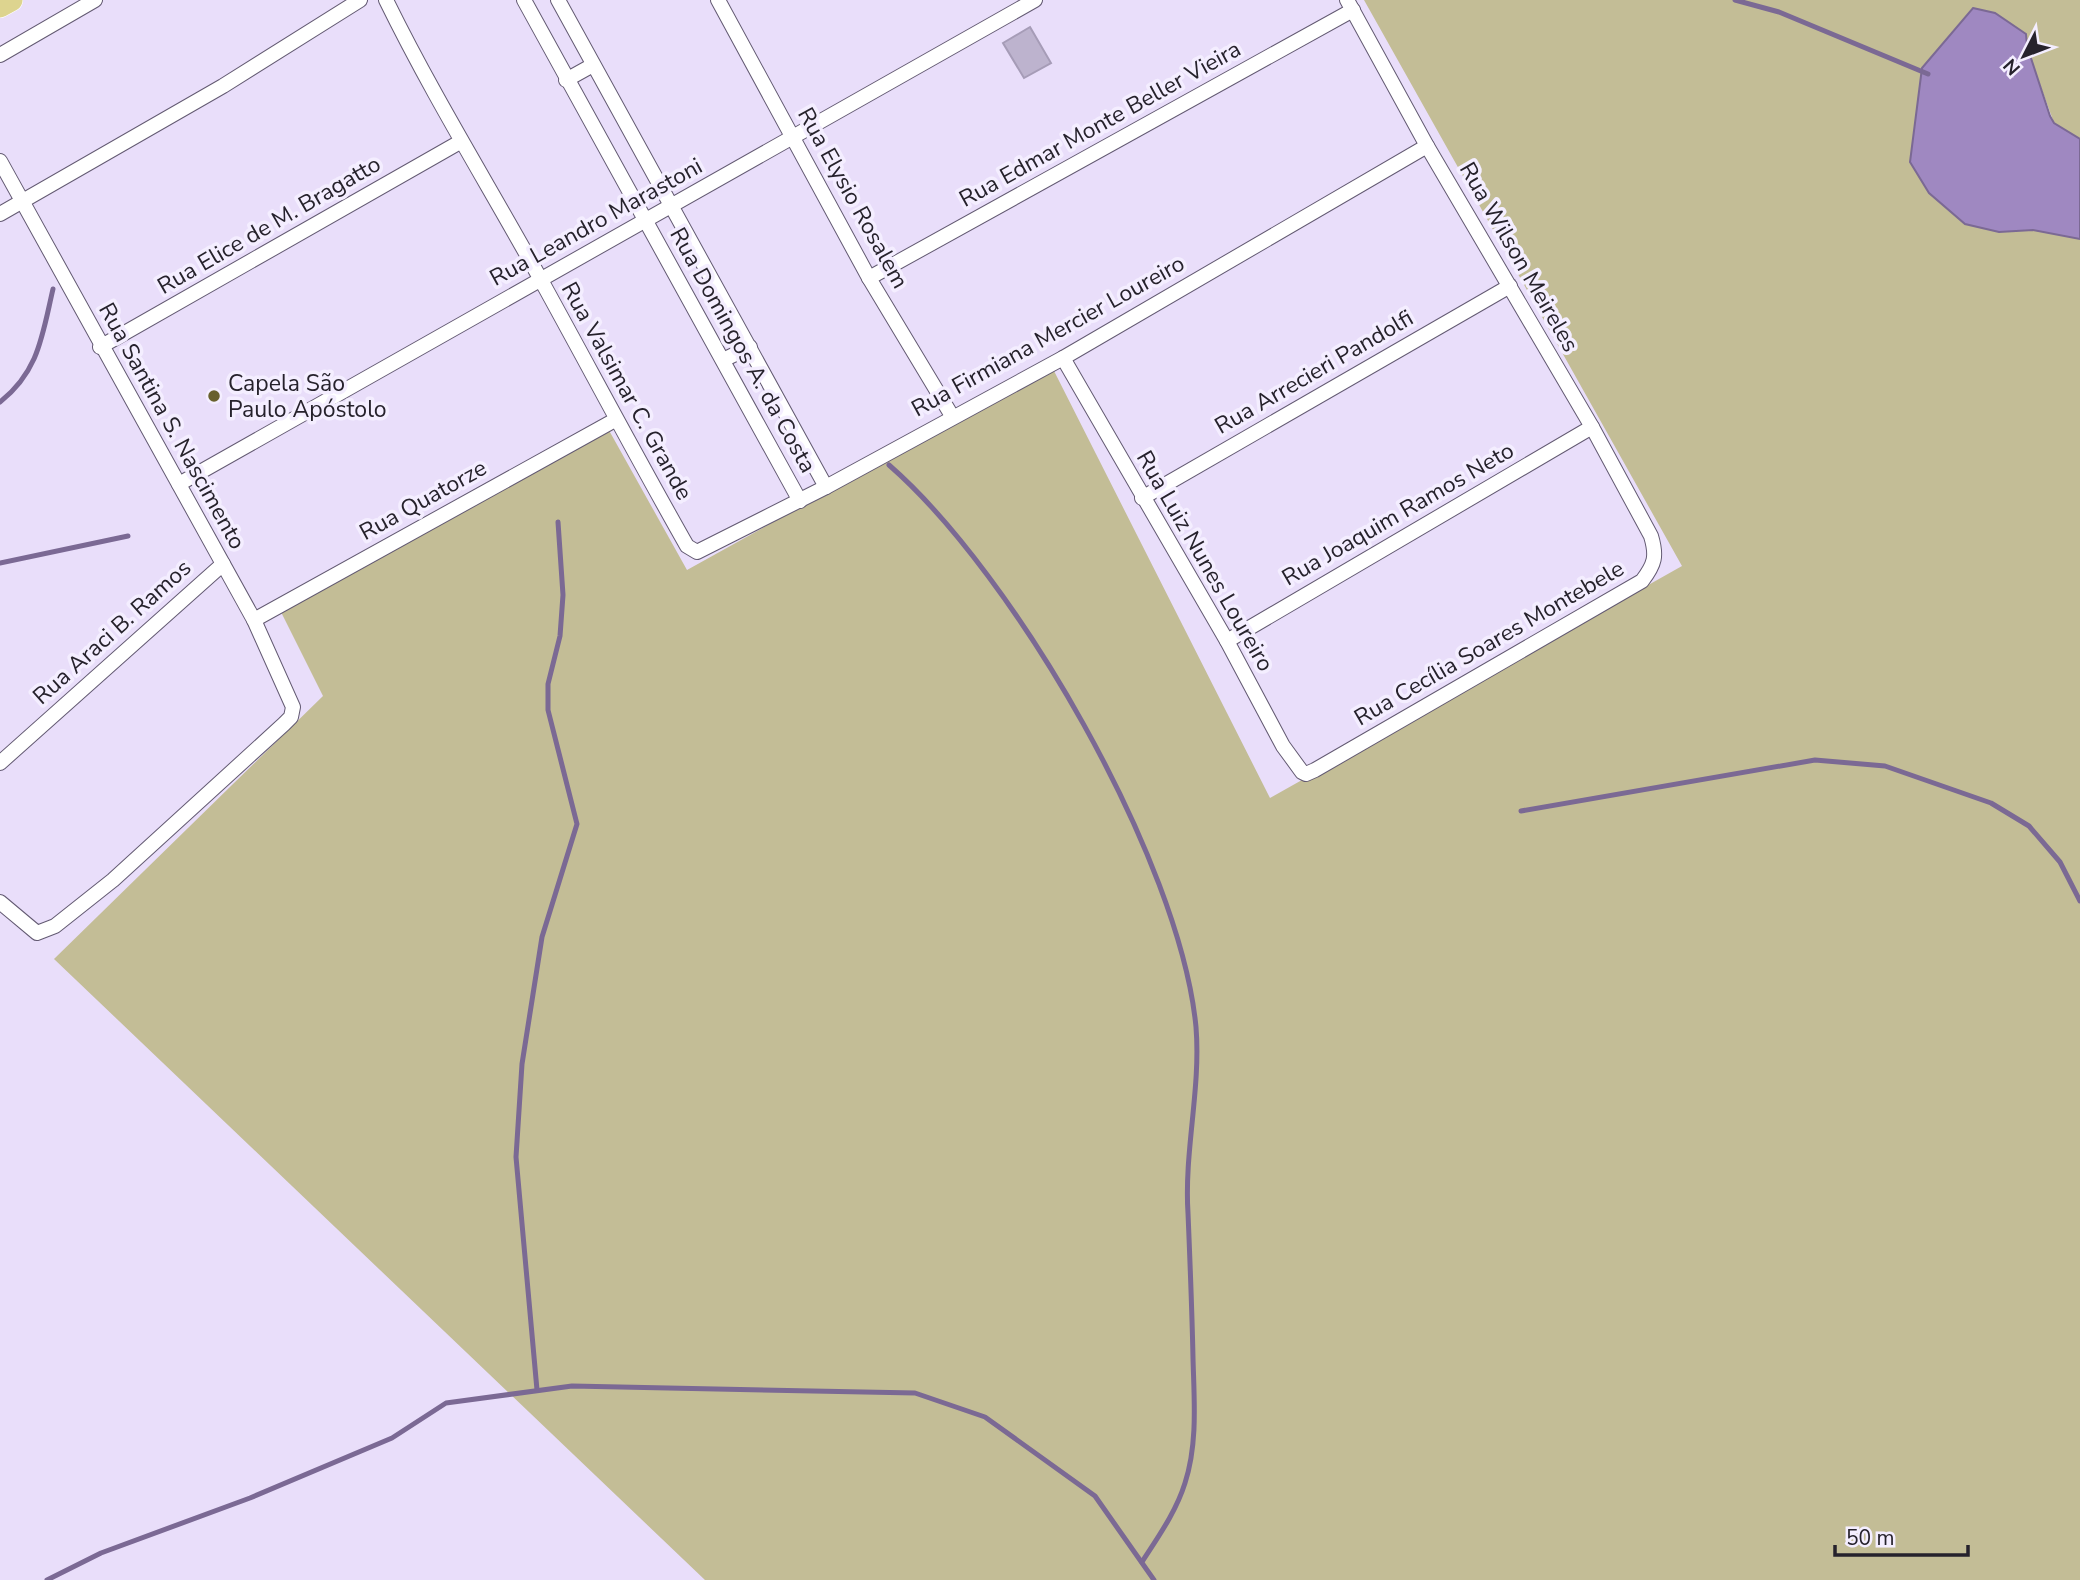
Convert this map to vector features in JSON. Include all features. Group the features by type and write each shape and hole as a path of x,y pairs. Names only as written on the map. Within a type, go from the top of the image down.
{"main road":[{"path":"0,6 11,0"}],"street":[{"path":"0,55 95,0"},
{"path":"0,214 223,86 360,0"},
{"name":"Rua Valsimar C. Grande","path":"386,0 460,142 541,279 615,420 687,546"},
{"name":"Rua Domingos A. da Costa","path":"524,0 800,501"},
{"name":"Rua Domingos A. da Costa","path":"558,0 826,487"},
{"name":"Rua Elysio Rosalem","path":"718,0 869,278 951,416"},
{"name":"Rua Leandro Marastoni","path":"179,484 1035,0"},
{"name":"Rua Wilson Meireles","path":"1350,5 1427,146 1592,427 1651,536"},
{"name":"Rua Edmar Monte Beller Vieira","path":"869,278 1350,5"},
{"path":"566,80 593,65"},
{"name":"Rua Elice de M. Bragatto","path":"100,347 460,142"},
{"name":"Rua Firmiana Mercier Loureiro","path":"687,546 701,551 826,487 951,416 1063,358 1427,146"},
{"name":"Rua Santina S. Nascimento","path":"0,161 100,347 254,621 292,698 291,717 113,880 55,926 37,933 0,902"},
{"name":"Rua Arrecieri Pandolfi","path":"1142,498 1510,286"},
{"path":"723,360 750,347"},
{"name":"Rua Luiz Nunes Loureiro","path":"1063,358 1227,641 1297,769 1306,774 1315,770"},
{"name":"Rua Quatorze","path":"254,621 615,420"},
{"name":"Rua Joaquim Ramos Neto","path":"1227,641 1592,427"},
{"name":"Rua Cecília Soares Montebele","path":"1315,770 1629,591 1642,581 1654,564 1656,555 1651,536"},
{"name":"Rua Araci B. Ramos","path":"0,763 223,564"}],"shaded area":[{"path":"1364,0 2080,0 2080,139 2054,123 2026,46 2026,34 2016,28 1922,68 1910,162 1999,232 2033,230 2080,239 2080,1580 705,1580 54,959 323,696 279,608 606,425 687,570 1052,367 1270,798 1682,566"},
{"path":"1973,8 1995,13 2026,34 2027,46 2050,116 2054,123 2080,139 2080,239 2033,230 1999,232 1965,224 1929,193 1910,162 1922,68"}],"building":[{"path":"1030,27 1051,63 1024,78 1003,43"}],"waterway":[{"path":"1735,0 1779,12 1928,74"},
{"path":"0,402 13,390 31,365 42,337 53,289"},
{"path":"889,465 938,514 988,576 1037,647 1084,725 1125,805 1159,884 1183,959 1196,1027 1197,1050 1187,1190 1194,1437 1189,1468 1177,1504 1142,1562"},
{"path":"537,1390 516,1157 522,1064 542,937 577,824 548,710 548,684 560,636 563,595 558,522"},
{"path":"0,563 128,536"},
{"path":"1521,811 1815,760 1885,766 1991,803 2029,826 2060,862 2080,901"},
{"path":"47,1580 101,1553 250,1498 392,1438 446,1403 572,1386 915,1393 985,1417 1095,1496 1154,1580"}],"place":[{"name":"Capela São Paulo Apóstolo","path":"214,396"}]}
